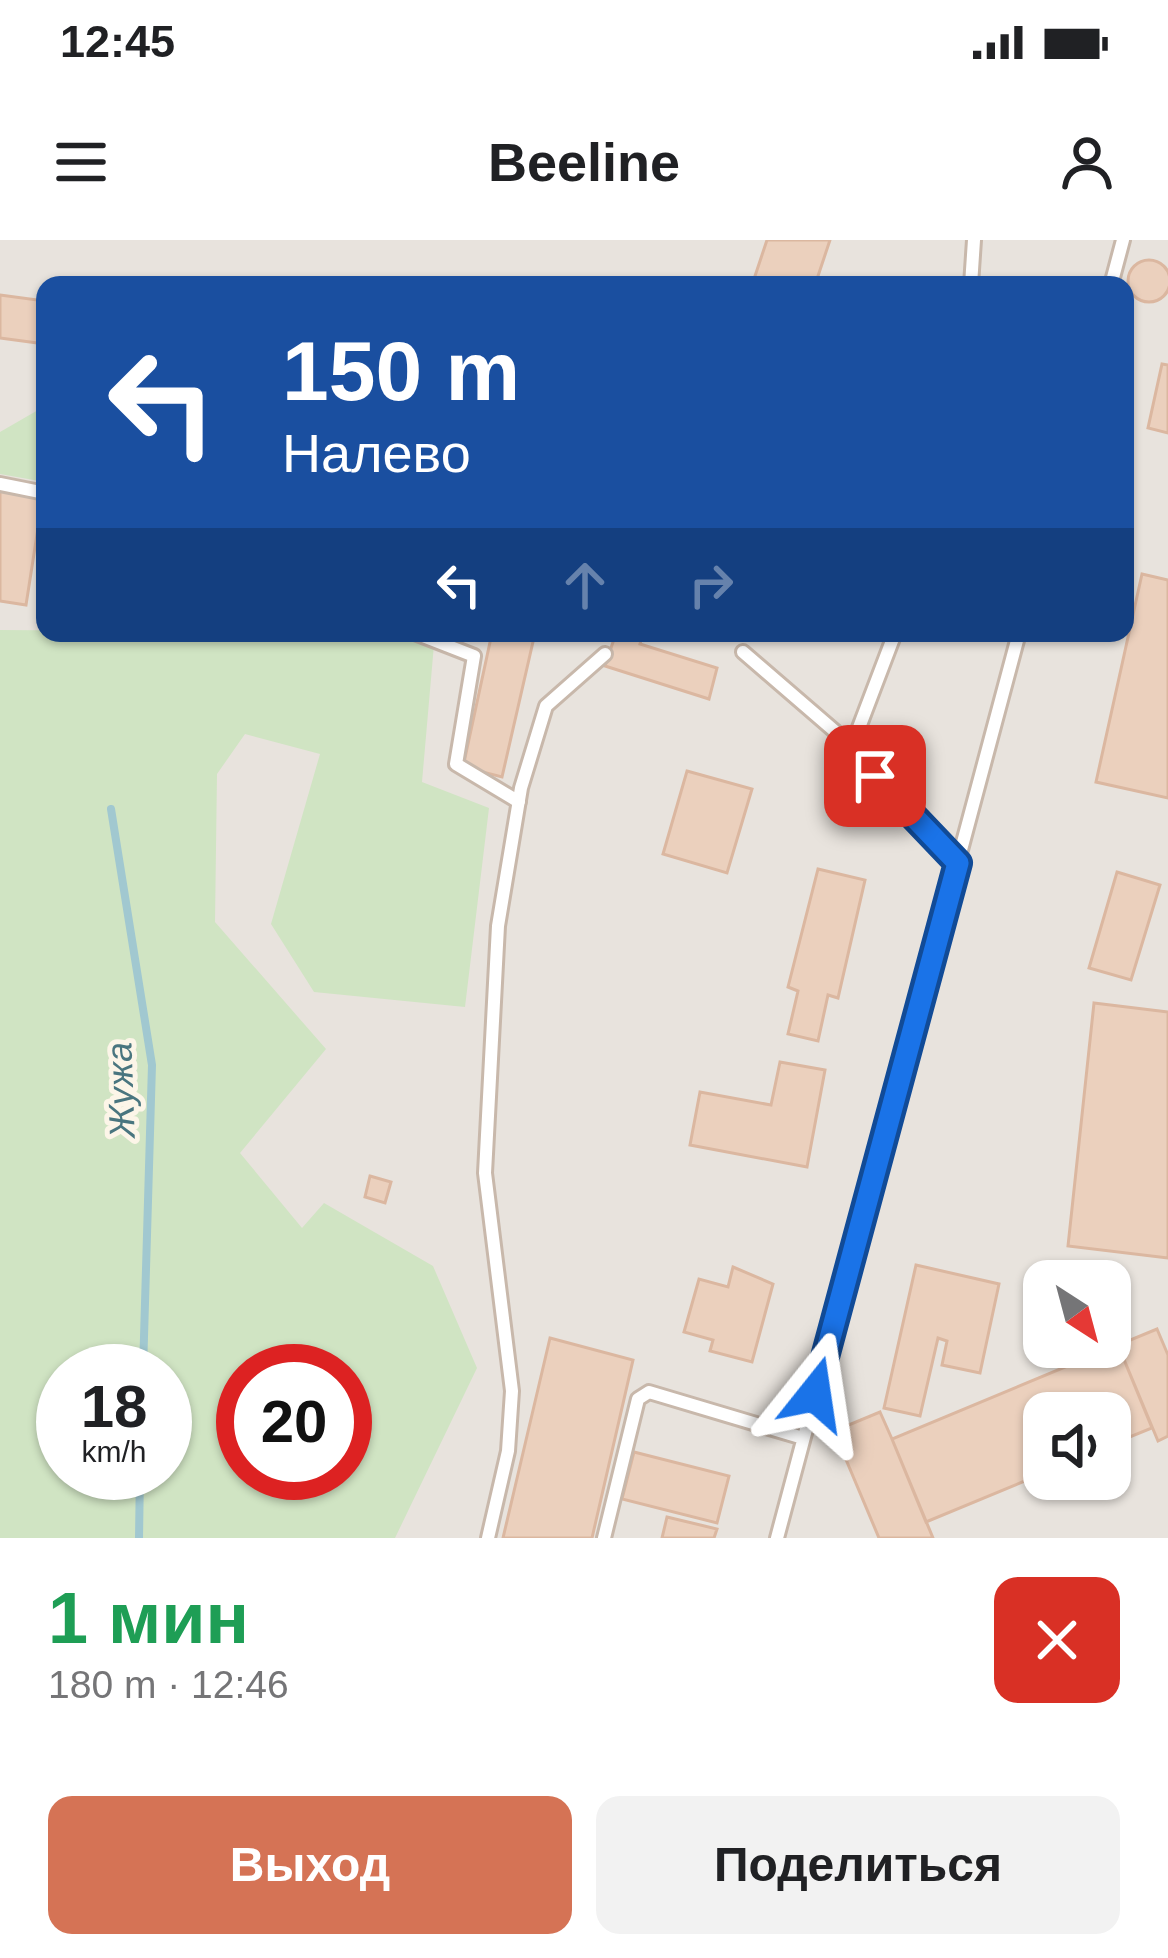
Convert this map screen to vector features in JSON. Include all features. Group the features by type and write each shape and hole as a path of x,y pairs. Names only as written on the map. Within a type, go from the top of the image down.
{"lane":[{"path":"972,276 974,240"},
{"path":"1114,276 1124,240"},
{"path":"0,484 36,491"},
{"path":"439,642 474,656 456,764 519,802"},
{"path":"852,746 892,642"},
{"path":"777,1538 1017,642"},
{"path":"742,652 852,746 899,806 958,863"},
{"path":"488,1538 508,1451 512,1391 485,1173 488,1042 498,926 519,802 546,706 605,654"},
{"path":"604,1538 638,1399 649,1393 803,1438"}],"shaded area":[{"path":"0,240 1168,240 1168,1538 0,1538"}],"green space":[{"path":"36,411 36,480 0,474 0,432"},
{"path":"0,630 36,630 36,642 434,642 422,782 489,808 465,1007 314,992 271,924 320,754 245,734 217,774 215,922 326,1049 240,1153 302,1228 324,1203 433,1266 477,1368 395,1538 0,1538"}],"building":[{"path":"767,240 830,240 818,276 755,276"},
{"path":"1149,260 1164,266 1169,289 1164,296 1149,302 1134,296 1134,276 1129,276 1134,266"},
{"path":"0,295 36,300 36,343 0,338"},
{"path":"1162,364 1168,365 1168,433 1148,428"},
{"path":"0,489 36,495 36,541 26,605 0,601"},
{"path":"1142,574 1168,580 1168,798 1096,782 1127,642 1134,642 1134,610"},
{"path":"490,642 533,642 502,777 463,767"},
{"path":"613,642 641,642 717,668 709,699 605,666"},
{"path":"687,771 752,789 727,873 663,854"},
{"path":"818,869 865,880 838,998 828,995 818,1041 788,1034 798,991 788,987"},
{"path":"1117,872 1160,885 1131,980 1089,968"},
{"path":"1094,1003 1168,1012 1168,1258 1068,1246"},
{"path":"780,1062 825,1070 807,1167 690,1145 700,1092 771,1105"},
{"path":"370,1176 391,1182 385,1203 365,1197"},
{"path":"916,1265 999,1284 980,1373 942,1365 947,1341 938,1338 920,1416 884,1408"},
{"path":"733,1267 773,1284 752,1362 710,1351 713,1340 684,1332 699,1279 728,1287"},
{"path":"1157,1329 1168,1355 1168,1436 1158,1441 1128,1368 1131,1340"},
{"path":"550,1338 633,1360 592,1538 503,1538"},
{"path":"1063,1368 1127,1368 1152,1428 1131,1436 1131,1392 1023,1392 1023,1482 926,1522 892,1439"},
{"path":"880,1412 933,1538 879,1538 834,1431"},
{"path":"634,1452 729,1476 717,1523 622,1499"},
{"path":"667,1517 717,1529 714,1538 662,1538"}],"waterway":[{"name":"Жужа","path":"111,809 152,1065 144,1344"},
{"name":"Жужа","path":"139,1538 140,1500"}],"route":[{"path":"815,1394 958,863 875,776"}]}
